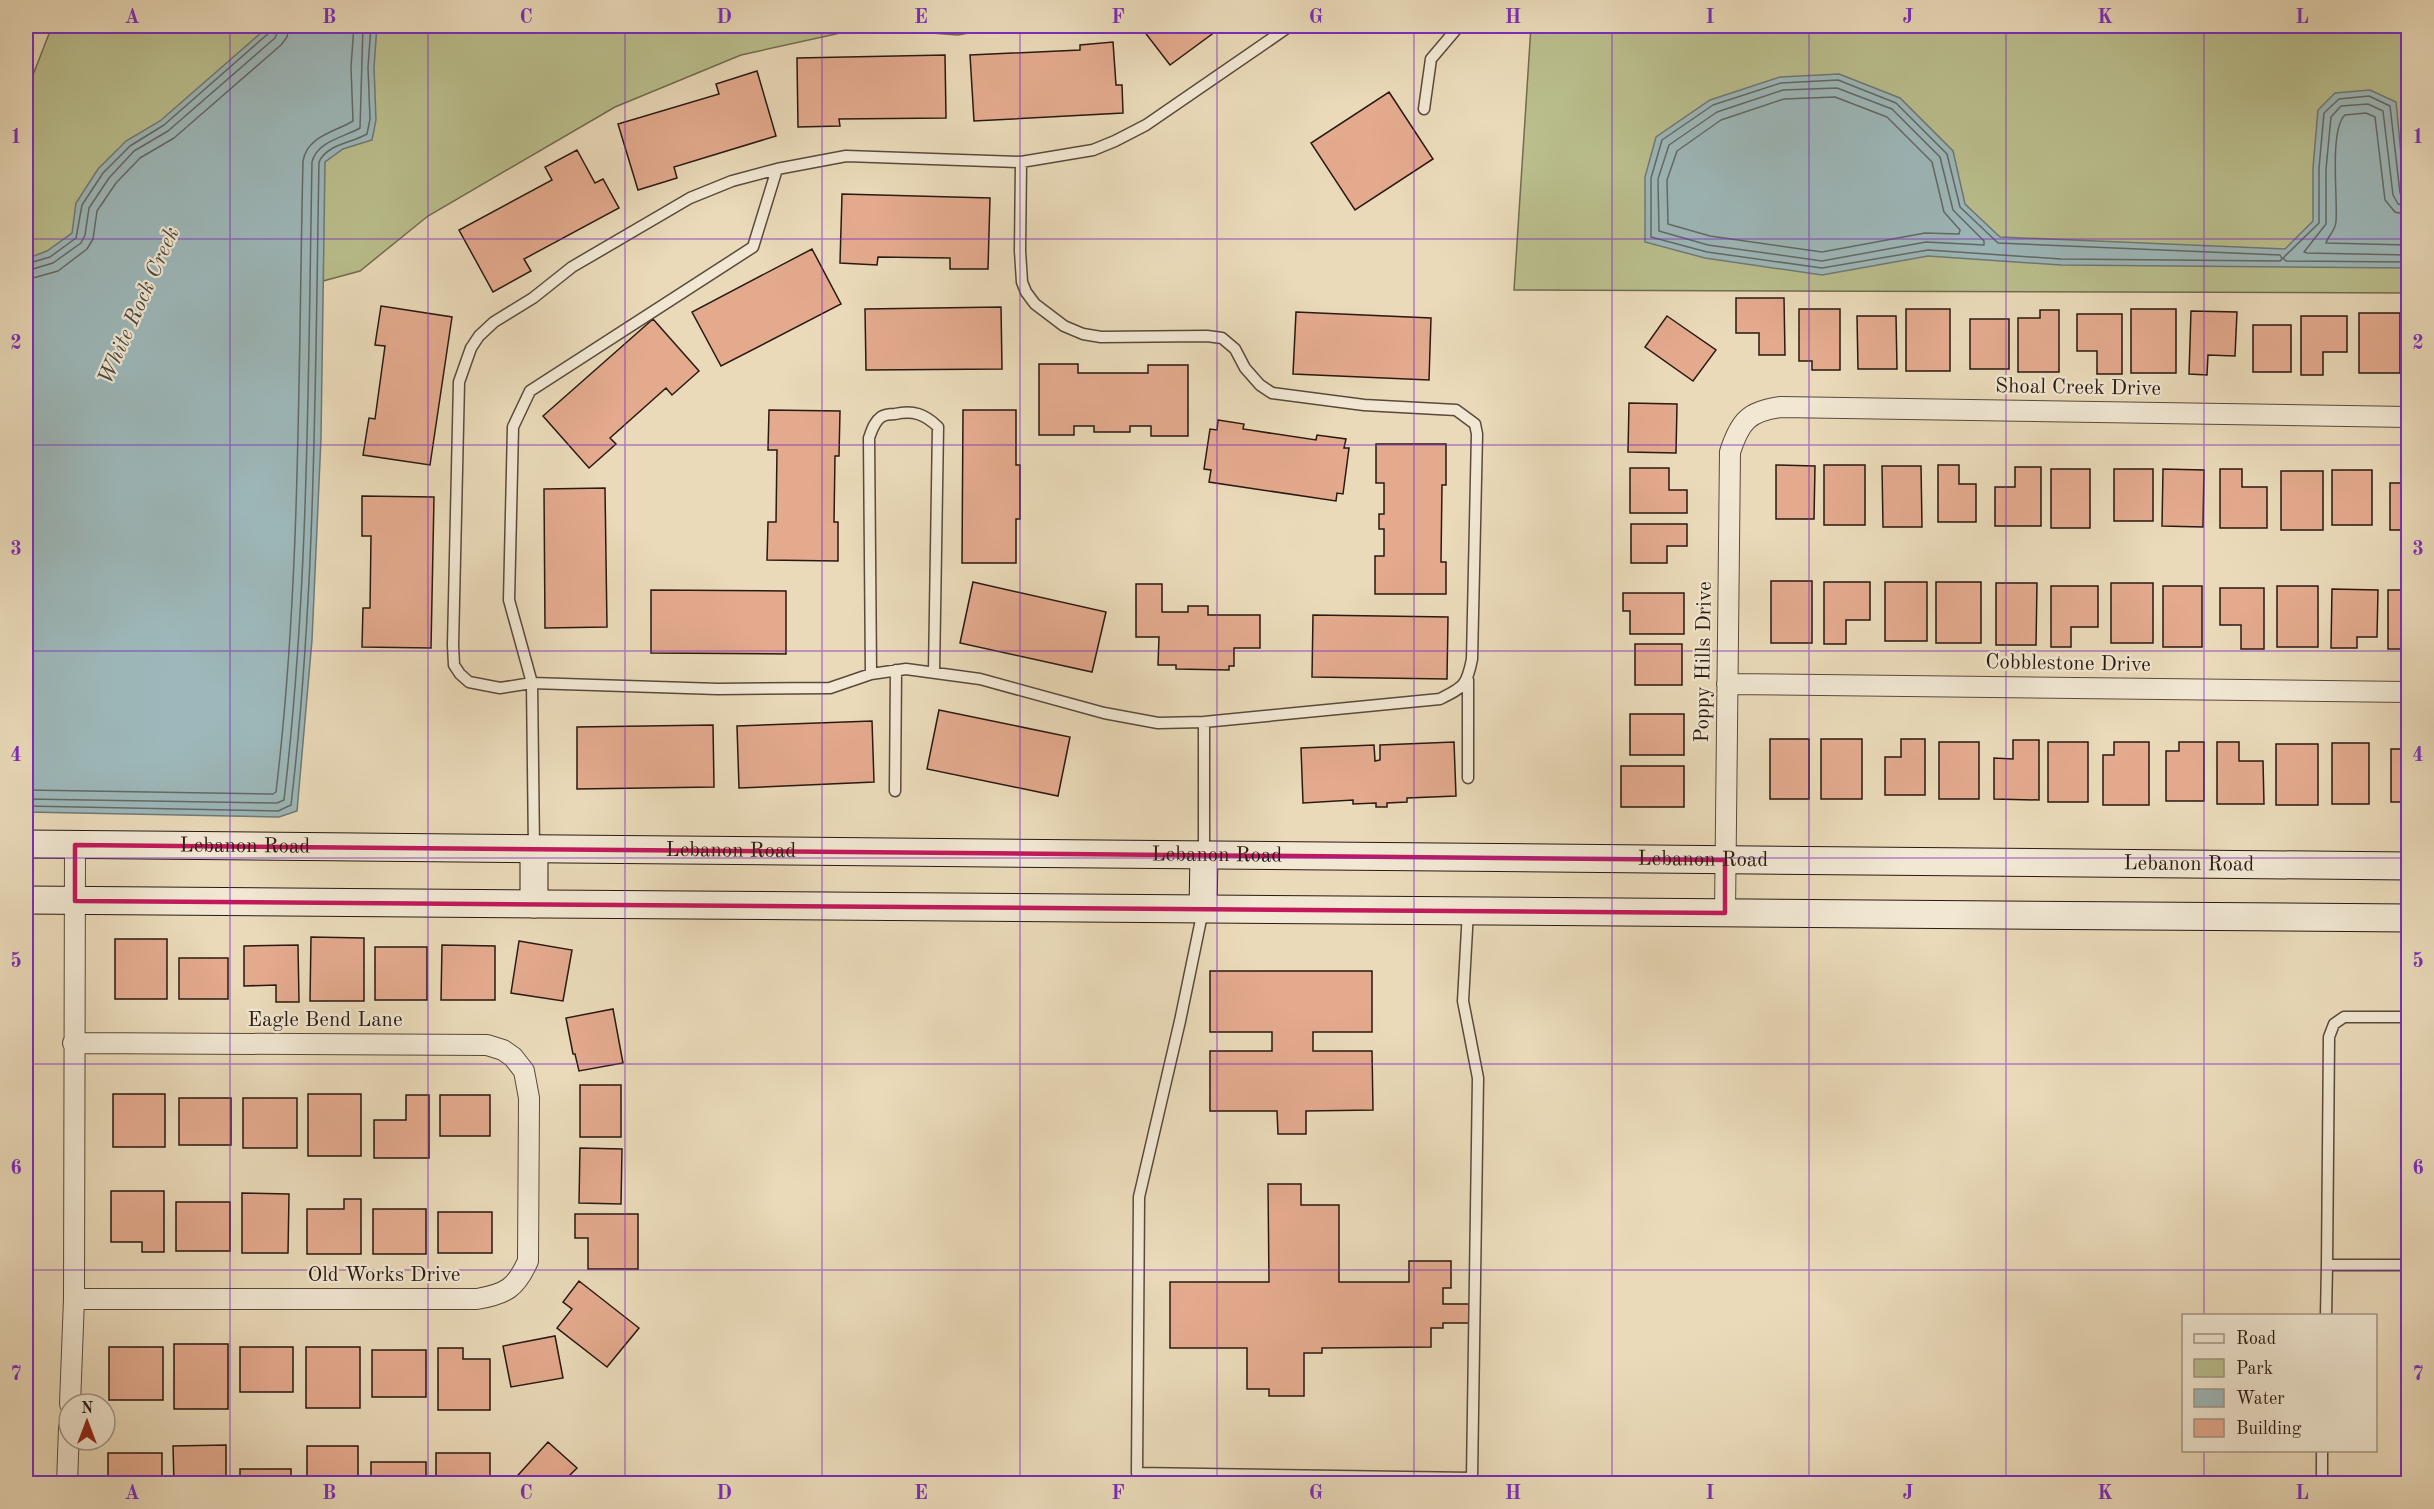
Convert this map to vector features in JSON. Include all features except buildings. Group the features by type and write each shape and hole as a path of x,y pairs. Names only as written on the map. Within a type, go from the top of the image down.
{"main road":[{"name":"Lebanon Road","path":"26,844 2409,866"},
{"path":"534,849 534,904"},
{"path":"1203,909 1204,855"},
{"path":"26,900 2409,918"}],"street":[{"name":"Shoal Creek Drive","path":"1749,416 1764,409 1781,407 2409,417"},
{"name":"Poppy Hills Drive","path":"1725,913 1730,452 1736,433 1749,416"},
{"name":"Cobblestone Drive","path":"1727,684 2409,692"},
{"path":"70,1392 74,1299 75,845"},
{"name":"Eagle Bend Lane","path":"73,1043 487,1045 503,1050 513,1057 524,1071 529,1098 529,1114"},
{"name":"Old Works Drive","path":"74,1299 465,1299 500,1295 519,1280 528,1261 529,1114"},
{"path":"67,1484 68,1452"}],"lane":[{"path":"1290,26 1146,125 1093,150 1021,162 846,156 777,169 722,185 690,198 572,267 533,298 494,322 471,348 459,382 456,441 454,665 469,682 502,688 532,683 718,689 830,688 872,674 896,670 934,672 980,679 1104,713 1158,723 1204,722 1440,699 1456,691 1468,680"},
{"path":"1424,110 1431,58 1459,26"},
{"path":"1021,162 1022,282 1035,304 1064,327 1083,334 1101,337 1207,336 1222,338 1235,349 1245,368 1260,385 1272,393 1364,405 1456,410 1475,424 1477,446 1472,659 1468,680 1468,778"},
{"path":"534,849 532,683 509,600 513,427 530,391 753,247 777,169"},
{"path":"872,674 869,438 874,425 882,416 902,412 917,412 930,419 938,427 934,672"},
{"path":"895,791 896,670"},
{"path":"1204,722 1204,855"},
{"path":"1203,909 1180,1021 1139,1197 1137,1473 1472,1478 1478,1078 1463,1001 1468,911"},
{"path":"2326,1314 2329,1037 2334,1024 2344,1017 2409,1017"},
{"path":"2328,1264 2409,1265"},
{"path":"2322,1452 2322,1484"}],"highlighted area":[{"path":"75,845 1725,860 1725,913 75,901"}],"green space":[{"path":"52,26 1006,26 958,35 863,28 741,55 615,107 428,216 360,271 164,324 26,320 26,93"},
{"path":"1531,26 1810,26 1875,29 2408,33 2408,293 1514,290"}],"water":[{"name":"White Rock Creek","path":"269,26 377,26 374,67 376,120 372,140 343,149 325,162 321,438 312,640 297,811 279,817 26,812 26,259 47,251 72,233 76,203 98,169 126,141 160,121"},
{"path":"1839,74 1900,98 1953,151 1965,204 2000,237 2285,249 2313,221 2313,168 2318,110 2335,93 2370,90 2396,102 2408,203 2408,268 2061,265 1928,256 1822,275 1705,258 1645,242 1645,177 1656,137 1710,100 1780,77"}]}
